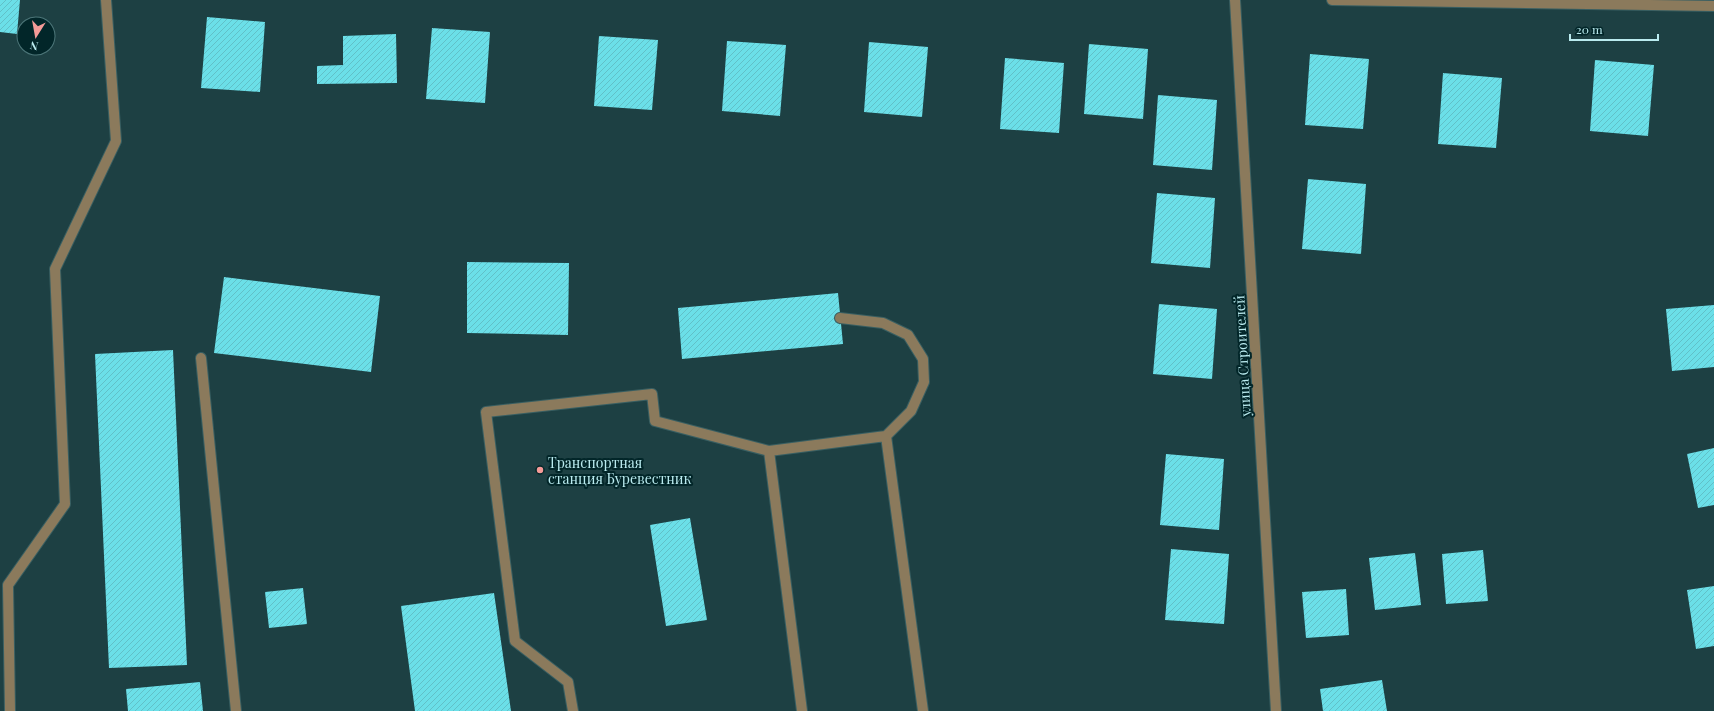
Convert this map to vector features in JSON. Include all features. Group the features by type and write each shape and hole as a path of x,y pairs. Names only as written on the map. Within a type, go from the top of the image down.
{"street":[{"path":"10,711 8,585 65,504 55,269 116,141 106,0"},
{"name":"улица Строителей","path":"1235,0 1276,711"},
{"path":"1332,0 1714,6"},
{"path":"572,711 568,682 514,641 486,412 652,394 655,421 769,451 886,436 911,411 924,382 923,359 908,335 883,323 840,318"},
{"path":"201,358 236,711"},
{"path":"886,436 923,711"},
{"path":"769,451 802,711"}],"building":[{"path":"0,0 20,0 19,16 16,16 16,34 0,32"},
{"path":"207,17 265,22 260,92 201,88"},
{"path":"432,28 490,32 485,103 426,99"},
{"path":"396,34 397,83 317,84 317,66 343,65 343,36"},
{"path":"599,36 658,40 652,110 594,106"},
{"path":"727,41 786,45 780,116 722,111"},
{"path":"869,42 928,47 922,117 864,112"},
{"path":"1089,44 1148,49 1143,119 1084,114"},
{"path":"1310,54 1369,59 1363,129 1305,125"},
{"path":"1005,58 1064,63 1059,133 1000,129"},
{"path":"1595,60 1654,65 1648,136 1590,131"},
{"path":"1443,73 1502,78 1496,148 1438,144"},
{"path":"1158,95 1217,100 1212,170 1153,165"},
{"path":"1308,179 1366,184 1361,254 1302,249"},
{"path":"1157,193 1215,198 1210,268 1151,263"},
{"path":"467,262 569,263 568,335 467,333"},
{"path":"224,277 380,296 371,372 214,353"},
{"path":"838,293 843,344 682,359 678,308"},
{"path":"1159,304 1217,309 1212,379 1153,374"},
{"path":"1714,305 1714,367 1672,371 1666,309"},
{"path":"173,350 187,665 109,668 95,354"},
{"path":"1714,448 1714,505 1698,508 1687,454"},
{"path":"1166,454 1224,459 1219,530 1160,525"},
{"path":"690,518 707,620 666,626 650,525"},
{"path":"1171,549 1229,554 1224,624 1165,620"},
{"path":"1483,550 1488,601 1446,604 1442,554"},
{"path":"1415,553 1421,605 1375,610 1369,558"},
{"path":"1714,586 1714,646 1696,649 1687,590"},
{"path":"303,588 307,624 269,628 265,592"},
{"path":"1346,589 1349,635 1306,638 1302,592"},
{"path":"494,593 511,711 415,711 401,606"},
{"path":"1382,680 1387,711 1323,711 1320,689"},
{"path":"200,682 203,711 128,711 126,689"}],"place":[{"name":"Транспортная станция Буревестник","path":"540,470"}]}
